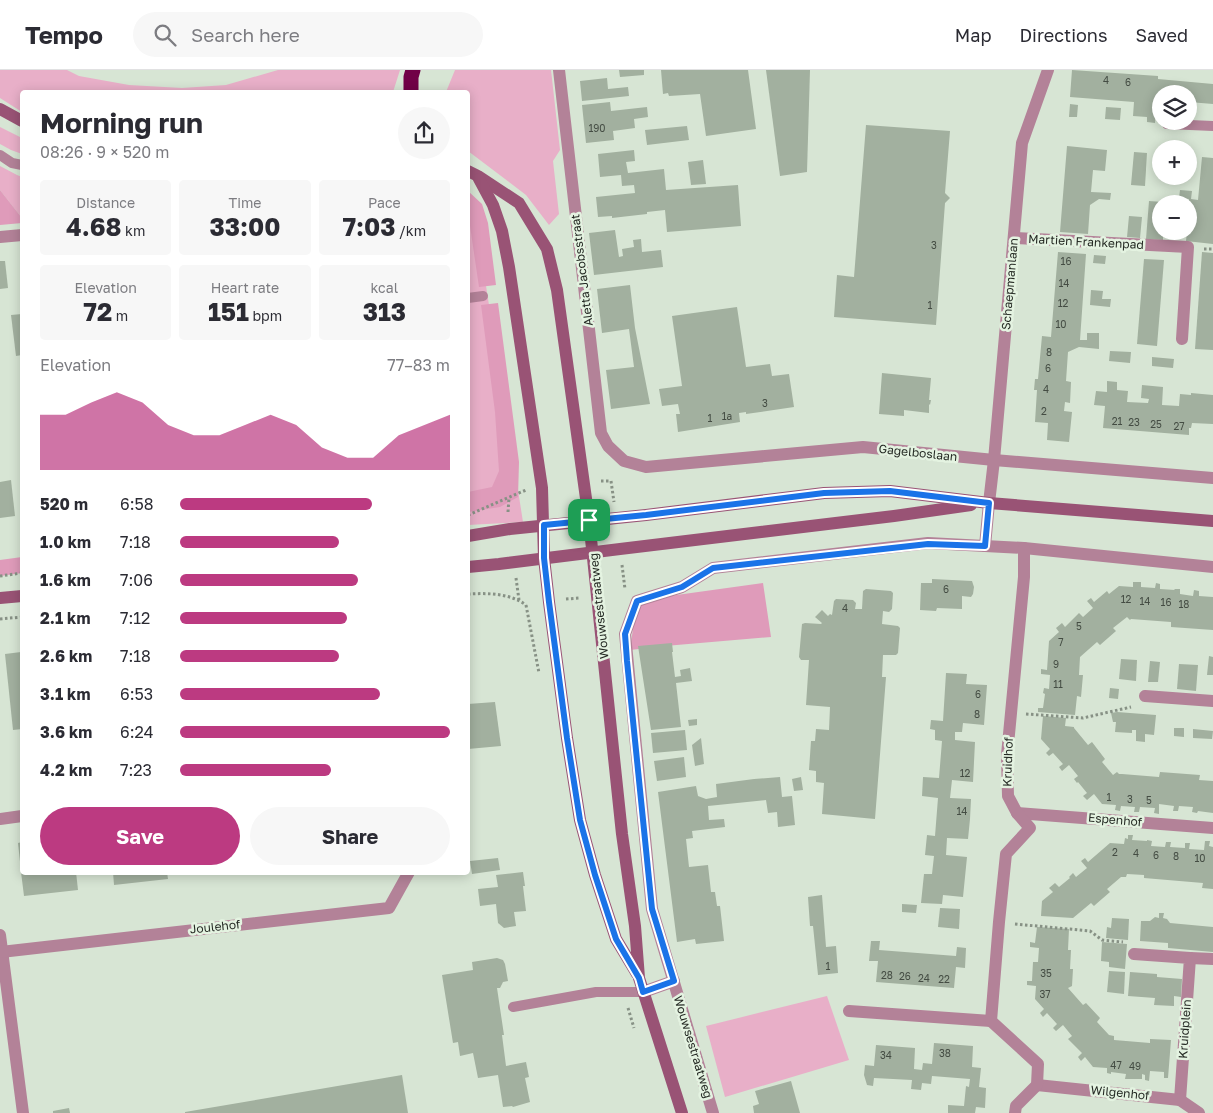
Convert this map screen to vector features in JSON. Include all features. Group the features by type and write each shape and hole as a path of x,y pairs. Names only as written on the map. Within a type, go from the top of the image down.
{"highway":[{"path":"411,90 413,70"}],"main road":[{"path":"0,109 20,120"},
{"name":"Wouwsestraatweg","path":"473,174 519,203 546,249 556,290 593,552 621,824 635,926 639,978 682,1113"},
{"name":"Wouwsestraatweg","path":"473,174 493,205 502,231 509,267 542,488 544,558 549,602 580,820 595,875 616,939 639,978"},
{"path":"470,536 510,529 646,515 824,493 890,491 989,503 1213,521"},
{"path":"470,567 989,503"},
{"path":"0,598 20,596"}],"street":[{"name":"Aletta Jacobsstraat","path":"559,70 601,433 608,446 624,461"},
{"name":"Schaepmanlaan","path":"989,503 1022,143 1048,70"},
{"path":"0,237 20,235"},
{"name":"Martien Frankenpad","path":"1014,238 1188,247 1182,339"},
{"name":"Gagelboslaan","path":"624,461 646,467 863,447 1213,478"},
{"path":"989,503 985,546 1024,548 1213,567"},
{"name":"Wouwsestraatweg","path":"713,1113 652,909 625,634 637,601 682,587 713,568 928,544 985,546"},
{"name":"Kruidhof","path":"991,1021 1006,854 1030,828 1008,796 1007,755 1024,577 1024,548"},
{"path":"1145,696 1213,701"},
{"name":"Espenhof","path":"1018,813 1213,828"},
{"path":"0,819 20,816"},
{"name":"Joulehof","path":"2,952 389,908 407,875"},
{"path":"0,935 23,1113"},
{"path":"1134,954 1213,959"},
{"name":"Kruidplein","path":"1180,1100 1190,958"},
{"name":"Wouwsestraatweg","path":"643,992 674,981"},
{"path":"849,1010 991,1021 1038,1064 1038,1085 1016,1106 1015,1113"},
{"name":"Wilgenhof","path":"1038,1085 1180,1100 1199,1113"}],"lane":[{"path":"1197,125 1213,126"},
{"path":"0,155 12,163 20,165"},
{"path":"470,298 483,296"},
{"path":"514,1007 596,992 643,992"}],"path":[{"path":"470,514 509,498"},
{"path":"0,576 20,573"},
{"path":"470,594 487,593 519,600 526,605 598,595"},
{"path":"0,619 20,617"},
{"path":"1011,713 1083,718 1136,706 1145,696"},
{"path":"999,922 1090,930 1102,940 1132,943 1134,954"}],"shaded area":[{"path":"0,70 67,70 79,76 129,85 182,88 226,85 278,70 400,70 394,90 20,90 20,111 0,98"},
{"path":"455,70 551,70 560,150 553,161 559,214 549,225 526,195 470,153 470,90 447,90"},
{"path":"0,127 20,137 20,153 11,150 0,144"},
{"path":"0,166 20,176 20,215 0,190"},
{"path":"0,190 20,215 20,223 0,225"},
{"path":"470,193 482,204 488,223 496,285 479,287 470,226"},
{"path":"470,201 473,203 523,522 470,525"},
{"path":"498,303 519,462 518,497 500,507 470,512 470,492 492,487 499,471 495,412 481,305"},
{"path":"20,557 20,573 0,576 0,560"},
{"path":"763,583 771,637 630,650 635,614 640,602 655,598"},
{"path":"827,996 849,1060 725,1097 706,1026"}],"building":[{"path":"619,70 644,70 644,75 620,77"},
{"path":"661,70 748,70 756,129 706,136 700,94 669,96 668,93 663,94"},
{"path":"766,70 810,70 807,172 780,176"},
{"path":"1072,70 1158,76 1158,79 1213,84 1213,104 1197,103 1197,85 1152,85 1152,123 1147,122 1147,117 1133,116 1134,102 1070,97"},
{"path":"607,78 608,89 628,87 629,96 582,101 580,81"},
{"path":"610,102 611,111 647,107 648,117 634,119 635,128 613,131 614,140 586,143 582,105"},
{"path":"1070,104 1078,105 1077,117 1069,117"},
{"path":"1106,107 1121,108 1120,120 1105,119"},
{"path":"866,125 950,131 945,193 950,198 945,203 936,325 834,317 837,275 854,277"},
{"path":"687,126 689,140 647,145 645,130"},
{"path":"1067,146 1107,150 1105,171 1093,170 1091,192 1111,193 1110,200 1099,199 1090,205 1088,234 1060,232"},
{"path":"634,150 635,161 626,162 628,173 664,169 666,190 738,185 741,226 667,232 665,210 612,218 612,216 598,217 596,197 635,193 634,185 622,186 621,175 600,177 598,154"},
{"path":"1134,152 1147,153 1145,186 1131,185"},
{"path":"1202,157 1213,158 1213,244 1186,241 1197,240"},
{"path":"703,160 706,184 691,185 688,162"},
{"path":"1180,190 1192,191 1192,195 1179,195"},
{"path":"1149,201 1152,201 1152,239 1146,239"},
{"path":"1129,216 1142,217 1140,238 1127,237"},
{"path":"615,230 619,257 623,256 622,249 634,247 633,240 641,239 642,252 661,250 663,267 594,275 589,233"},
{"path":"1058,252 1086,254 1080,340 1087,340 1087,333 1099,333 1099,349 1079,347 1068,352 1066,381 1071,382 1070,403 1065,402 1064,411 1072,412 1069,442 1047,440 1048,423 1035,422 1037,390 1034,390 1035,379 1038,379 1042,336 1051,337"},
{"path":"1202,252 1213,253 1213,350 1195,349"},
{"path":"1094,255 1106,256 1105,264 1093,263"},
{"path":"1144,259 1164,260 1157,346 1137,344"},
{"path":"0,261 5,261 8,288 0,289"},
{"path":"630,285 635,328 650,404 611,409 606,370 634,367 629,329 602,333 597,289"},
{"path":"1091,290 1103,291 1102,299 1111,299 1110,307 1090,305"},
{"path":"737,307 746,367 770,364 772,376 789,374 794,407 746,414 746,412 739,413 740,422 678,432 676,414 680,414 678,404 662,406 659,389 682,386 672,316"},
{"path":"20,314 20,355 16,356 11,315"},
{"path":"1110,351 1131,352 1130,363 1109,361"},
{"path":"1152,357 1174,359 1173,368 1152,366"},
{"path":"882,373 931,378 929,413 904,410 904,416 879,414"},
{"path":"1107,381 1117,382 1117,390 1128,391 1127,402 1148,403 1149,399 1141,398 1142,385 1163,387 1162,405 1179,406 1180,394 1213,395 1213,424 1192,423 1191,428 1189,428 1189,435 1103,428 1105,406 1094,405 1096,391 1107,392"},
{"path":"11,480 15,516 0,518 0,482"},
{"path":"932,579 972,581 974,587 973,594 971,597 962,596 962,609 937,608 936,611 920,610 921,583 932,583"},
{"path":"1133,582 1141,582 1141,587 1155,588 1156,583 1160,584 1160,589 1180,589 1180,594 1193,596 1194,590 1199,591 1199,596 1213,597 1213,630 1171,627 1171,622 1130,620 1127,617 1113,628 1116,631 1100,645 1097,642 1080,657 1079,675 1083,675 1081,697 1077,696 1075,715 1038,712 1038,708 1043,708 1044,688 1049,689 1050,675 1041,674 1041,669 1047,670 1049,641 1059,632 1056,628 1062,623 1065,627 1079,613 1083,617 1093,608 1087,601 1091,598 1094,602 1107,591 1109,594 1119,586 1133,587"},
{"path":"866,589 891,591 893,593 892,609 889,612 883,611 882,624 898,626 900,628 898,653 896,655 883,655 882,677 886,677 875,819 822,814 824,783 816,782 816,771 809,770 811,741 815,741 816,729 829,730 830,707 806,705 809,660 801,660 799,657 802,624 821,624 815,617 822,610 828,616 832,615 836,599 853,600 856,603 855,609 862,609 863,591"},
{"path":"672,643 675,677 681,676 680,670 690,668 692,681 676,683 681,727 651,730 638,646"},
{"path":"20,652 20,729 13,730 5,654"},
{"path":"1209,656 1213,657 1213,675 1207,675"},
{"path":"1121,659 1137,660 1136,681 1119,679"},
{"path":"1150,661 1160,662 1158,682 1148,682"},
{"path":"1179,664 1198,665 1196,691 1177,689"},
{"path":"946,673 967,674 966,684 987,685 984,725 963,723 962,732 955,732 955,740 975,742 973,782 952,780 950,798 971,799 968,839 947,838 946,855 967,857 963,897 943,895 942,904 921,903 924,874 932,874 934,856 925,855 927,835 935,836 938,798 922,796 923,777 939,778 942,741 935,740 935,730 930,729 931,720 943,721"},
{"path":"1110,688 1119,689 1118,699 1109,698"},
{"path":"495,702 501,746 470,749 470,704"},
{"path":"1111,713 1156,715 1154,735 1145,734 1145,742 1136,741 1136,730 1132,730 1132,733 1115,732 1116,722 1113,722"},
{"path":"1043,716 1066,718 1065,726 1074,727 1088,745 1092,742 1105,759 1102,762 1113,775 1117,772 1119,774 1159,777 1160,772 1200,775 1199,780 1213,781 1213,813 1192,812 1193,807 1179,806 1178,811 1173,811 1174,806 1159,804 1159,814 1154,813 1155,808 1140,807 1139,812 1134,812 1135,807 1121,806 1120,811 1115,810 1116,805 1102,804 1094,794 1087,800 1083,796 1087,793 1074,779 1078,776 1069,765 1062,771 1059,767 1063,764 1053,753 1049,756 1046,753 1050,749 1041,739"},
{"path":"697,719 697,725 689,726 688,720"},
{"path":"1174,728 1184,728 1184,737 1174,736"},
{"path":"1193,729 1213,731 1212,739 1193,738"},
{"path":"685,730 687,750 653,753 651,733"},
{"path":"701,738 704,764 695,766 692,745"},
{"path":"684,757 686,777 657,781 654,761"},
{"path":"780,777 782,797 792,796 795,825 778,827 777,812 768,813 766,800 708,806 709,820 724,819 725,827 692,831 693,838 686,839 689,867 708,865 711,892 715,892 717,906 720,906 724,941 696,944 695,939 677,942 658,792 696,786 698,796 706,799 717,797 716,784"},
{"path":"801,777 803,790 794,791 792,779"},
{"path":"1128,835 1133,835 1132,840 1152,841 1151,846 1165,847 1166,842 1171,842 1170,847 1185,848 1185,843 1190,843 1189,849 1204,850 1205,841 1210,841 1209,846 1213,847 1213,889 1202,888 1203,883 1144,878 1144,875 1127,874 1126,877 1121,877 1107,889 1110,892 1094,906 1091,903 1073,918 1041,916 1042,901 1053,892 1049,888 1055,883 1059,887 1073,873 1076,877 1087,868 1081,861 1085,858 1088,862 1110,843 1124,844 1125,838 1128,839"},
{"path":"20,842 20,862 18,843"},
{"path":"498,858 500,870 472,874 470,861"},
{"path":"523,872 526,911 514,912 516,926 504,928 498,923 496,904 480,906 478,889 498,887 496,875"},
{"path":"21,875 76,875 78,890 24,896"},
{"path":"113,875 167,875 168,879 114,885"},
{"path":"822,895 826,947 836,946 838,973 818,975 813,926 810,926 808,897"},
{"path":"902,904 917,905 916,913 902,912"},
{"path":"940,908 960,909 959,929 938,927"},
{"path":"1159,913 1164,913 1163,918 1167,919 1170,923 1213,927 1213,952 1168,948 1168,943 1140,941 1141,921 1150,921 1155,917 1159,918"},
{"path":"1112,918 1129,919 1128,940 1106,938 1107,927 1111,928"},
{"path":"1037,927 1069,929 1068,950 1071,950 1070,969 1073,969 1072,986 1068,988 1083,1005 1086,1003 1100,1018 1097,1022 1109,1035 1114,1036 1114,1040 1150,1043 1150,1039 1171,1040 1168,1078 1164,1078 1164,1072 1150,1071 1149,1081 1145,1080 1145,1075 1142,1074 1142,1079 1125,1079 1126,1074 1111,1072 1111,1074 1107,1073 1107,1068 1093,1067 1085,1057 1081,1061 1078,1057 1082,1053 1068,1039 1072,1036 1063,1025 1056,1031 1053,1028 1057,1024 1047,1013 1043,1017 1040,1013 1044,1009 1035,999 1036,986 1027,985 1027,981 1032,981 1033,962 1038,962 1039,948 1030,947 1030,942 1035,943"},
{"path":"871,941 880,941 879,950 956,956 957,947 966,948 965,968 956,967 954,988 876,982 878,961 869,961"},
{"path":"1102,942 1127,944 1125,969 1109,967 1109,962 1101,961"},
{"path":"497,958 503,960 505,964 508,981 503,982 500,988 497,988 504,1035 502,1035 506,1066 526,1062 529,1077 525,1078 530,1102 513,1107 503,1107 498,1075 478,1078 473,1053 460,1056 458,1042 453,1043 442,975 473,970 472,962"},
{"path":"1109,971 1125,972 1124,994 1107,992"},
{"path":"1130,972 1157,974 1157,977 1182,979 1181,997 1174,996 1174,1006 1154,1005 1155,998 1128,996"},
{"path":"934,1043 973,1046 972,1067 981,1068 979,1087 986,1088 985,1108 976,1107 975,1113 948,1113 948,1105 964,1106 966,1086 969,1087 970,1079 932,1076 931,1084 922,1083 921,1090 911,1089 912,1080 874,1078 873,1086 867,1085 864,1075 865,1065 874,1066 876,1045 915,1048 914,1069 922,1070 923,1063 932,1064"},
{"path":"402,1075 408,1113 185,1113 185,1112"},
{"path":"791,1081 800,1113 754,1113 753,1106 759,1104 755,1091"},
{"path":"69,1108 70,1113 53,1113 53,1111"}],"route":[{"path":"890,491 989,503 985,546 928,544 713,568 682,587 637,601 625,634 627,661 652,909 674,981 643,992 639,978 616,939 595,875 580,820 549,602 544,558 544,525 589,520 646,515 824,493 890,491"}]}
